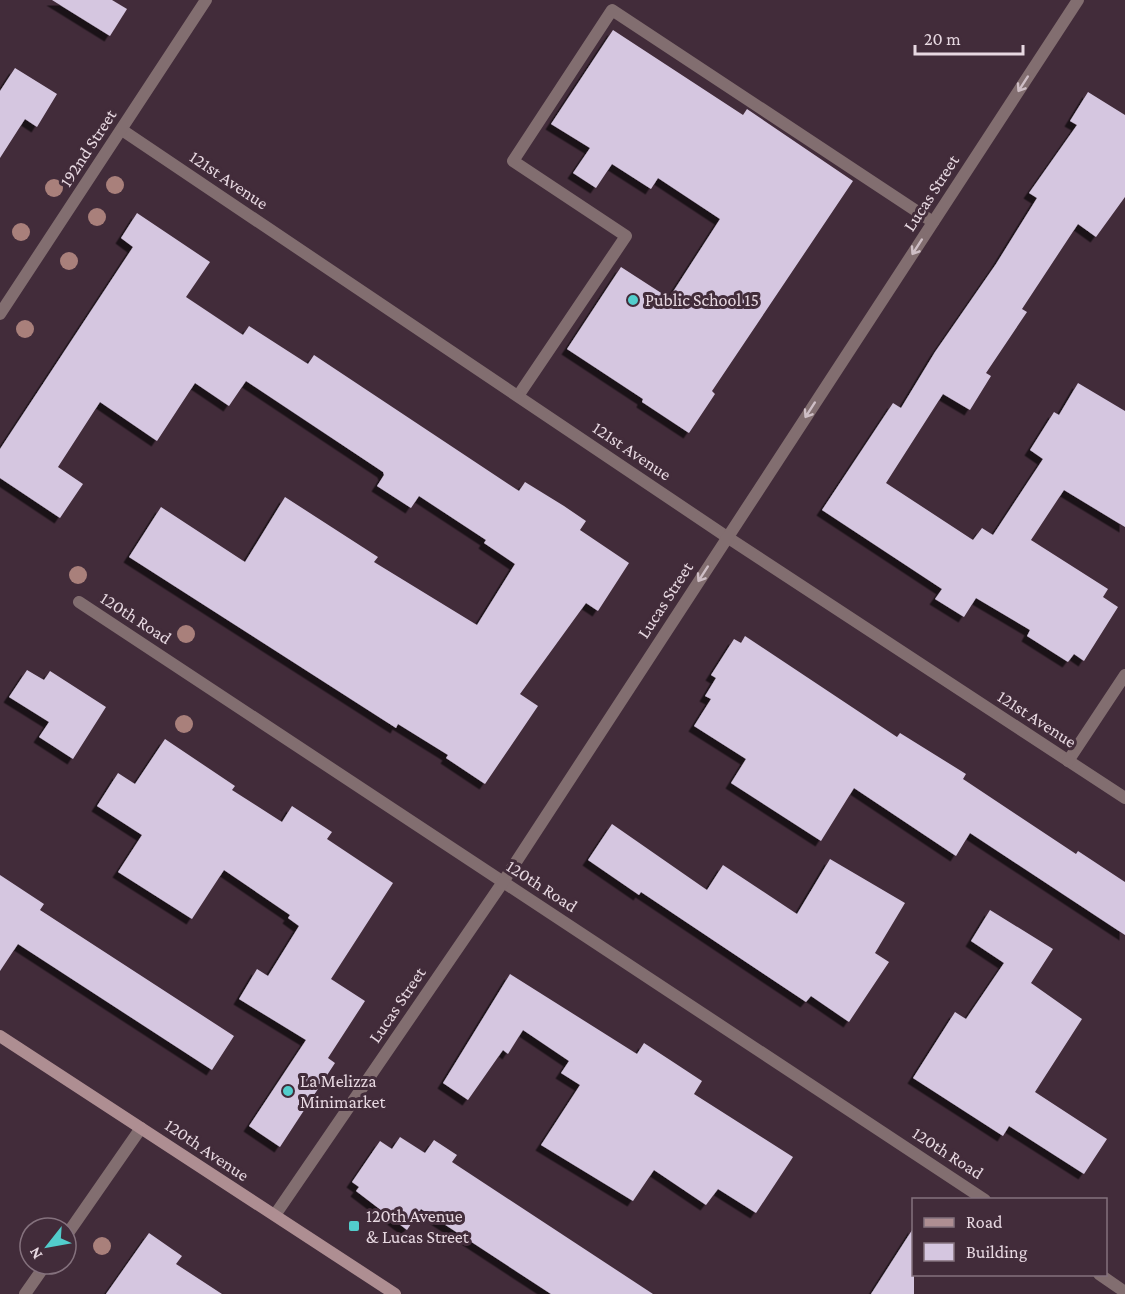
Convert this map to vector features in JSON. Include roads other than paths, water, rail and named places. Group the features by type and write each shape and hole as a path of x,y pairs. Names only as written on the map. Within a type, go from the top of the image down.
{"street":[{"name":"192nd Street","path":"0,314 206,0"},
{"name":"Lucas Street","path":"275,1215 504,882 1078,0"},
{"path":"518,396 626,236 513,161 612,10 933,222"},
{"name":"121st Avenue","path":"122,130 727,537 1125,798"},
{"name":"120th Road","path":"79,602 982,1198"},
{"path":"1068,761 1125,675"},
{"name":"120th Avenue","path":"0,1036 395,1294"},
{"path":"78,1219 141,1128"},
{"path":"25,1294 38,1276"},
{"path":"1101,1276 1125,1292"}],"place":[{"name":"Public School 15","path":"633,300"},
{"name":"La Melizza Minimarket","path":"288,1091"},
{"name":"120th Avenue & Lucas Street","path":"354,1226"}]}
